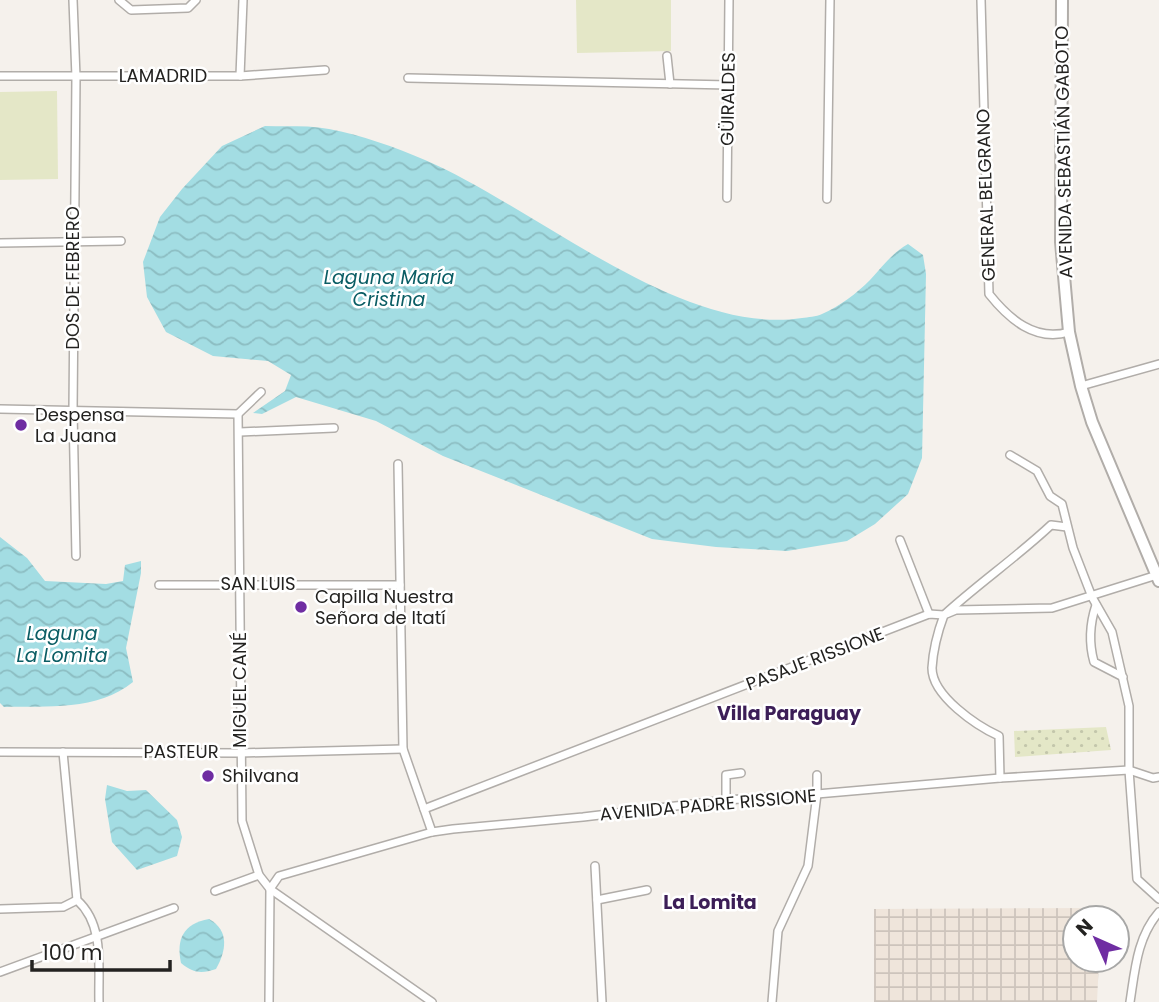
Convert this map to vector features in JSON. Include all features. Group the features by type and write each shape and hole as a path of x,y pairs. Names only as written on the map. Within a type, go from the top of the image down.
{"main road":[{"name":"AVENIDA SEBASTIÁN GABOTO","path":"1062,0 1061,242 1069,332 1081,386 1093,422 1158,578"}],"street":[{"name":"DOS DE FEBRERO","path":"73,0 76,76 73,243 76,555"},
{"path":"119,0 131,10 188,8 197,0"},
{"path":"240,76 243,0"},
{"name":"GÜIRALDES","path":"727,198 729,0"},
{"path":"827,199 830,0"},
{"name":"GENERAL BELGRANO","path":"981,0 989,294 1006,315 1044,336 1069,332"},
{"path":"667,56 670,84"},
{"name":"LAMADRID","path":"0,76 240,76 326,71"},
{"path":"408,78 729,85"},
{"path":"0,243 121,241"},
{"path":"1081,386 1159,364"},
{"path":"0,410 238,414 261,392"},
{"name":"MIGUEL CANÉ","path":"238,414 242,821 259,875 270,889 432,1002"},
{"path":"240,432 334,428"},
{"path":"1010,455 1037,471 1050,496 1062,504 1073,548 1092,597 1112,632 1129,706 1129,770 1137,879 1159,899"},
{"path":"398,464 403,749 432,832"},
{"path":"1000,778 999,736 976,726 941,692 932,671 939,630 944,615 1051,525 1068,527"},
{"path":"900,540 929,614"},
{"name":"PASAJE RISSIONE","path":"424,809 929,614 944,615 968,609 1052,608 1158,578"},
{"name":"SAN LUIS","path":"159,585 400,585"},
{"path":"1096,605 1092,616 1091,652 1094,662 1123,677"},
{"name":"PASTEUR","path":"0,752 240,753 403,749"},
{"path":"63,752 77,900 87,909 98,935 99,1002"},
{"name":"AVENIDA PADRE RISSIONE","path":"270,889 279,876 432,832 726,800 1000,778 1129,770 1153,778 1159,777"},
{"path":"726,800 726,775 741,774"},
{"path":"772,1002 779,931 808,866 817,775"},
{"path":"595,866 602,1002"},
{"path":"215,891 259,875"},
{"path":"269,1002 270,889"},
{"path":"597,900 647,890"},
{"path":"0,909 63,907 77,900"},
{"path":"0,972 174,908"},
{"path":"1130,1002 1136,962 1147,926 1159,912"}],"shaded area":[{"path":"1061,908 1061,974 1098,974 1097,1002 874,1002 874,909"}],"green space":[{"path":"576,0 671,0 671,51 577,53"},
{"path":"57,91 58,179 0,180 0,92"},
{"path":"1106,727 1111,750 1015,757 1014,731"}],"water":[{"name":"Laguna María Cristina","path":"265,126 329,129 366,138 425,160 658,288 707,308 755,319 802,318 828,311 859,290 892,256 908,244 923,255 926,274 922,458 908,494 875,524 847,541 787,551 716,547 652,539 443,456 376,421 296,397 262,414 253,413 285,391 291,375 268,361 213,356 166,332 147,297 143,262 160,217 182,189 222,146"},
{"name":"Laguna La Lomita","path":"0,537 27,558 45,581 106,584 123,581 125,565 141,561 126,648 133,682 104,698 71,705 4,707 0,703"},
{"path":"107,785 127,791 146,790 177,820 182,837 177,856 137,870 112,842 105,799"},
{"path":"209,919 223,935 222,955 216,969 193,971 181,963 181,940 187,929"}],"place":[{"name":"Despensa La Juana","path":"21,425"},
{"name":"Capilla Nuestra Señora de Itatí","path":"301,607"},
{"name":"Shilvana","path":"208,776"}],"district":[{"name":"Villa Paraguay","path":"789,713"},
{"name":"La Lomita","path":"710,902"}]}
